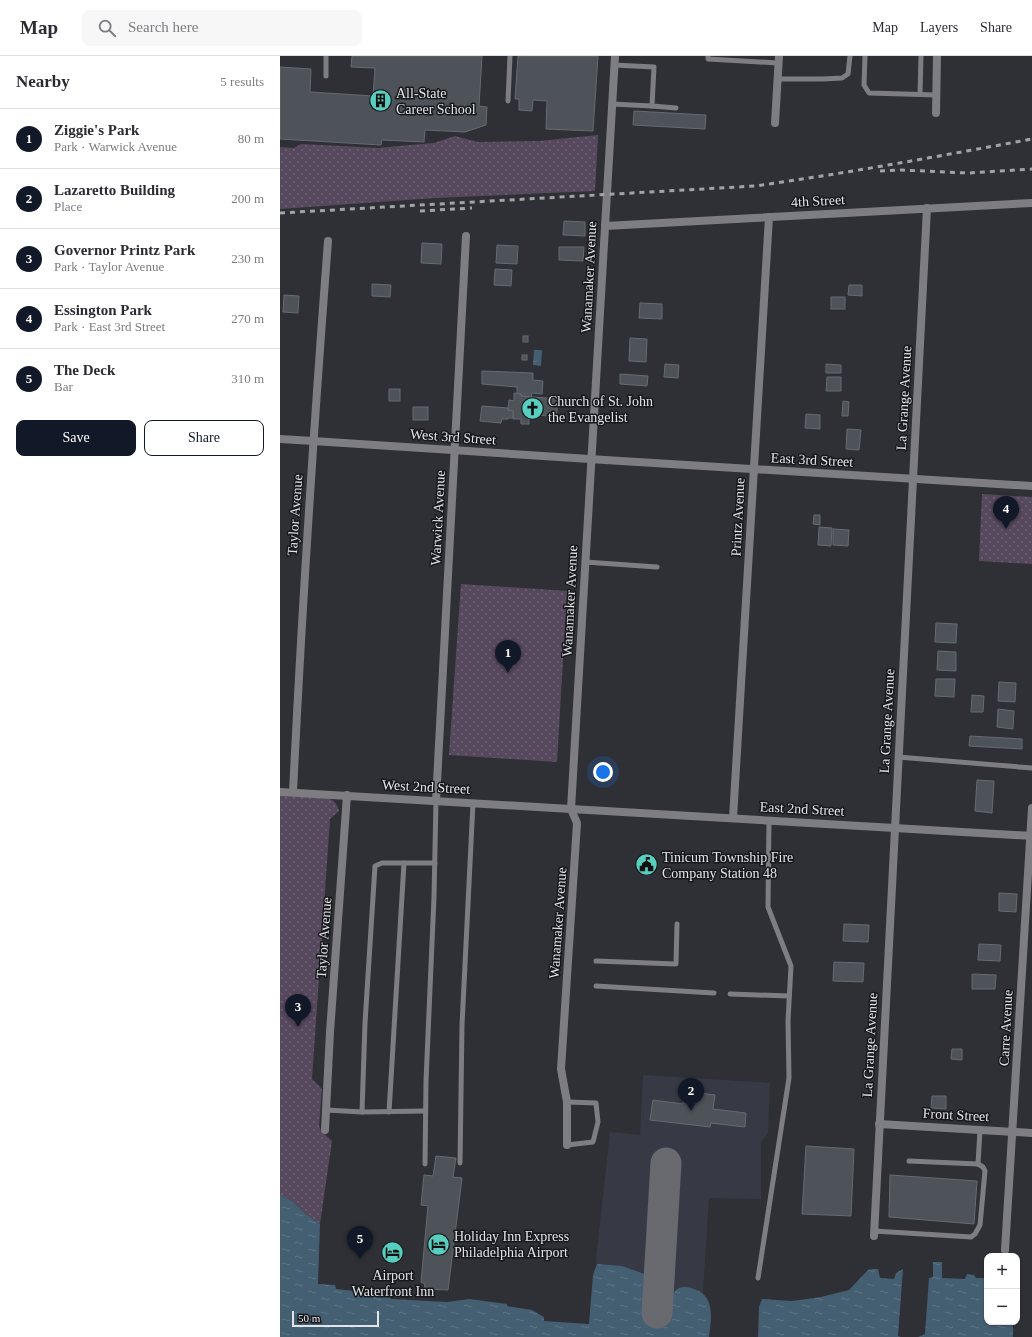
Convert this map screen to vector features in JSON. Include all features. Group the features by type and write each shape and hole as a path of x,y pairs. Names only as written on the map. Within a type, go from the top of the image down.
{"street":[{"name":"Wanamaker Avenue","path":"567,1145 567,1102 561,1069 577,823 571,808 615,56"},
{"path":"936,113 937,56"},
{"path":"775,123 778,60"},
{"name":"4th Street","path":"605,226 1032,203"},
{"name":"La Grange Avenue","path":"874,1234 927,208"},
{"name":"Printz Avenue","path":"733,818 769,217"},
{"name":"Warwick Avenue","path":"436,801 466,236"},
{"name":"Taylor Avenue","path":"293,792 313,441 328,240"},
{"name":"West 3rd Street","path":"280,440 591,459"},
{"name":"East 3rd Street","path":"591,459 1032,486"},
{"name":"West 2nd Street","path":"280,792 571,808"},
{"name":"Taylor Avenue","path":"325,1130 347,795"},
{"name":"East 2nd Street","path":"571,808 1031,836"},
{"name":"Carre Avenue","path":"1005,1250 1032,808"},
{"name":"Front Street","path":"879,1124 1032,1133"}],"lane":[{"path":"326,56 326,76"},
{"path":"508,101 510,56"},
{"path":"708,56 708,59 778,60"},
{"path":"777,79 842,78 848,74 850,56"},
{"path":"865,56 864,85 869,93 937,95"},
{"path":"920,94 921,56"},
{"path":"614,65 654,67 652,106"},
{"path":"612,104 676,108"},
{"path":"585,562 657,567"},
{"path":"898,757 1032,768"},
{"path":"425,1164 425,1111 436,801"},
{"path":"460,1163 462,1025 473,803"},
{"path":"758,1278 789,1078 788,1021 791,966 768,907 769,820"},
{"path":"362,1112 365,1022 375,866 382,863 435,863"},
{"path":"389,1112 404,863"},
{"path":"596,961 676,964 677,924"},
{"path":"596,986 714,994"},
{"path":"730,994 789,996"},
{"path":"567,1102 596,1103 598,1122 593,1142 567,1145"},
{"path":"326,1110 362,1112 425,1111"},
{"path":"978,1164 980,1130"},
{"path":"874,1234 971,1237 976,1234 980,1225 985,1171 983,1167 978,1164 908,1161"}],"shaded area":[{"path":"598,135 595,191 435,198 280,209 280,147 294,148 301,144 379,148 434,143 455,136 478,142 539,141"},
{"path":"982,494 1032,497 1032,564 979,561"},
{"path":"461,584 567,591 557,762 449,755"},
{"path":"280,796 328,798 335,803 339,811 330,819 312,1079 322,1089 319,1126 321,1131 332,1141 320,1224 292,1201 280,1195"},
{"path":"643,1075 770,1083 768,1133 761,1142 761,1199 709,1198 700,1337 595,1337 598,1283 596,1258 610,1132 640,1135"}],"water":[{"path":"534,350 542,350 541,366 533,365"},
{"path":"280,1195 292,1201 320,1224 318,1284 335,1285 336,1289 390,1295 391,1299 447,1302 469,1299 507,1304 507,1306 532,1310 544,1317 544,1321 589,1324 593,1275 597,1264 622,1266 644,1274 646,1300 648,1305 656,1313 663,1308 679,1288 688,1287 701,1292 709,1303 711,1323 709,1337 280,1337"},
{"path":"933,1262 942,1262 942,1278 965,1279 967,1274 974,1275 976,1278 984,1278 984,1325 1013,1325 1013,1337 918,1337 925,1334 929,1278 933,1277"},
{"path":"878,1269 880,1278 894,1279 896,1273 903,1269 898,1336 901,1337 758,1337 759,1307 762,1299 792,1301 821,1297 849,1290 868,1270"}],"building":[{"name":"All-State Career School","path":"352,56 482,56 479,106 487,107 486,125 465,132 425,130 424,142 382,140 381,145 280,139 280,67 311,69 310,92 373,96 375,68 351,67"},
{"path":"518,56 598,56 593,131 546,129 547,101 533,100 532,111 519,110 519,99 515,99"},
{"path":"634,111 706,115 705,129 633,125"},
{"path":"564,221 585,222 585,236 563,235"},
{"path":"422,243 442,244 441,264 421,263"},
{"path":"497,245 518,246 517,264 496,263"},
{"path":"559,247 584,247 583,261 559,260"},
{"path":"495,269 512,270 511,286 494,285"},
{"path":"372,284 391,285 390,297 372,296"},
{"path":"849,285 862,285 862,296 848,295"},
{"path":"284,295 299,296 298,313 283,312"},
{"path":"831,297 845,297 845,309 831,309"},
{"path":"640,303 662,304 662,319 639,318"},
{"path":"523,336 528,336 528,342 523,342"},
{"path":"630,338 647,339 646,362 629,361"},
{"path":"522,355 527,355 527,360 522,360"},
{"path":"665,364 679,365 678,378 664,377"},
{"path":"826,364 841,365 841,373 826,373"},
{"path":"482,371 533,373 533,380 543,381 542,394 532,393 531,397 521,396 521,394 517,394 517,387 482,384"},
{"path":"620,374 648,376 647,386 620,384"},
{"path":"827,377 841,377 841,391 826,391"},
{"path":"389,389 400,389 400,401 389,401"},
{"name":"Church of St. John the Evangelist","path":"514,393 521,394 521,396 558,399 556,421 548,421 548,416 529,414 529,424 521,424 521,419 513,419 513,411 508,410 509,400 514,401"},
{"path":"843,401 849,402 848,416 842,416"},
{"path":"482,406 508,408 508,410 513,411 513,418 502,419 501,423 480,421"},
{"path":"413,407 428,407 428,420 413,420"},
{"path":"806,414 820,415 820,429 805,428"},
{"path":"847,429 861,430 859,450 846,449"},
{"path":"814,515 820,515 820,525 813,524"},
{"path":"819,527 832,528 831,546 818,545"},
{"path":"833,529 849,530 848,546 833,545"},
{"path":"936,623 957,624 956,643 935,642"},
{"path":"938,651 956,652 956,671 937,670"},
{"path":"936,679 955,679 954,697 935,696"},
{"path":"999,682 1016,683 1015,702 998,701"},
{"path":"972,695 984,696 983,712 971,712"},
{"path":"998,709 1014,711 1013,729 997,727"},
{"path":"970,736 1022,739 1022,749 969,746"},
{"path":"977,780 994,781 992,813 975,811"},
{"path":"999,893 1017,894 1016,912 999,911"},
{"path":"844,924 869,925 868,942 843,941"},
{"path":"979,944 1001,945 1000,961 978,960"},
{"path":"834,962 864,963 863,982 833,981"},
{"path":"972,974 996,975 995,989 972,989"},
{"path":"952,1049 962,1049 962,1060 951,1059"},
{"path":"684,1091 715,1095 713,1109 746,1113 745,1127 711,1123 710,1127 650,1120 653,1100 683,1104"},
{"path":"932,1096 946,1096 946,1109 931,1108"},
{"path":"806,1146 854,1149 851,1216 802,1214"},
{"name":"Holiday Inn Express Philadelphia Airport","path":"436,1156 456,1158 453,1177 462,1178 448,1290 424,1289 425,1284 421,1282 428,1206 421,1205 424,1175 433,1176"},
{"path":"890,1175 977,1181 974,1224 889,1217"}],"taxiway":[{"path":"657,1313 666,1163"}],"railway":[{"path":"280,213 755,186 859,170 1032,139"},
{"path":"880,171 901,170 968,173 1032,169"},
{"path":"420,211 472,208"}],"place":[{"name":"All-State Career School","path":"380,101"},
{"name":"Church of St. John the Evangelist","path":"533,409"},
{"name":"Essington Park","path":"1006,529"},
{"name":"Ziggie's Park","path":"508,673"},
{"name":"Tinicum Township Fire Company Station 48","path":"646,865"},
{"name":"Governor Printz Park","path":"298,1027"},
{"name":"Lazaretto Building","path":"691,1111"},
{"name":"Holiday Inn Express Philadelphia Airport","path":"439,1244"},
{"name":"Airport Waterfront Inn","path":"393,1253"},
{"name":"The Deck","path":"360,1259"}]}
